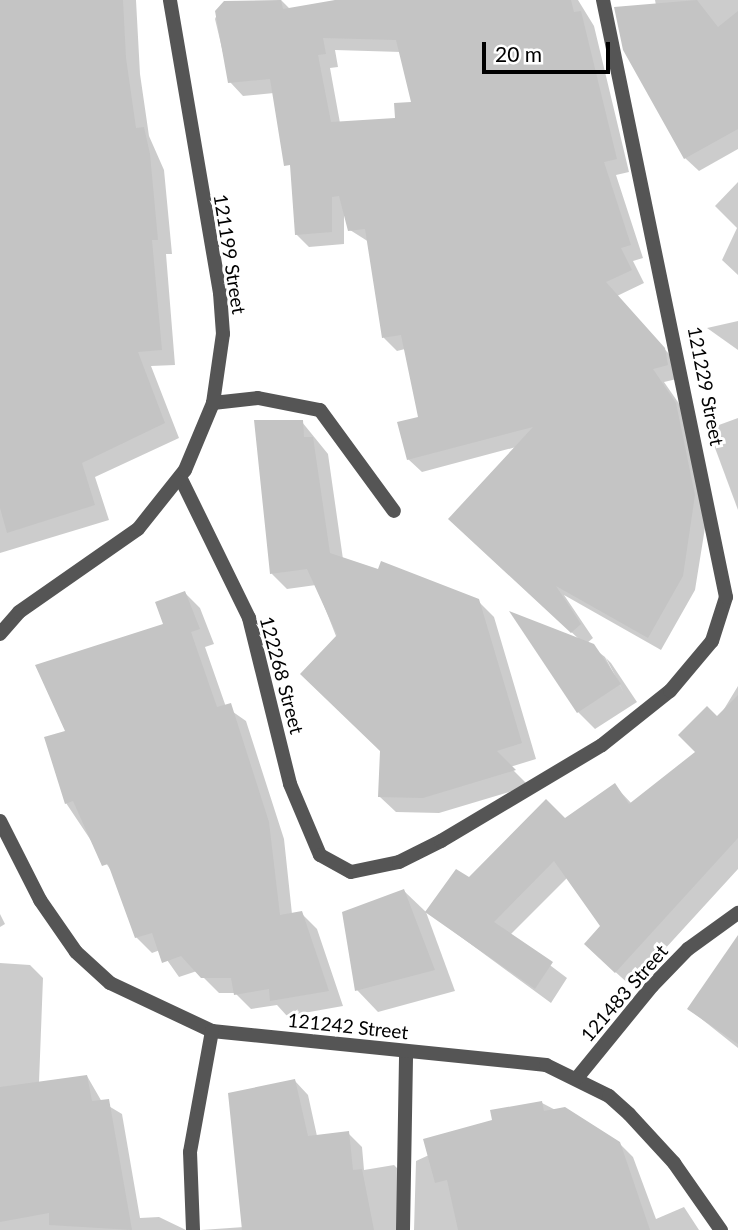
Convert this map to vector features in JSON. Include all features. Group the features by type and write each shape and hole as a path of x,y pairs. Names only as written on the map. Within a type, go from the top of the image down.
{"street":[{"name":"121199 Street","path":"0,635 19,612 138,529 180,477 213,403 223,334 219,293 170,0"},
{"name":"121229 Street","path":"351,872 399,862 441,841 602,746 670,691 722,620 726,597 688,390 603,0"},
{"path":"213,403 258,398 320,410 394,511"},
{"name":"122268 Street","path":"180,477 249,618 290,784 320,855 351,872"},
{"name":"121242 Street","path":"0,821 76,952 110,984 212,1031 406,1051 522,1059 577,1078 629,1114 674,1163 721,1230"},
{"name":"121483 Street","path":"577,1078 652,986 738,913"},
{"path":"193,1230 190,1152 212,1031"},
{"path":"403,1230 406,1051"}],"building":[{"path":"0,0 123,0 126,58 136,128 144,127 150,154 158,240 152,240 162,350 138,352 165,423 82,463 95,505 7,533 0,508"},
{"path":"281,0 283,9 335,0 571,0 574,12 581,11 617,159 604,162 631,245 621,248 632,270 606,282 665,348 668,365 653,369 676,403 695,495 683,576 648,638 556,586 581,624 571,633 448,519 533,427 407,460 397,422 418,417 401,335 382,338 365,229 348,231 339,196 332,197 332,232 295,235 290,165 284,166 270,79 228,83 215,11 224,1","holes":["323,38 396,40 411,102 394,103 395,118 331,122 318,55 326,54"]},
{"path":"697,0 718,27 738,11 738,129 684,159 623,50 614,7"},
{"path":"254,420 303,420 304,437 313,437 330,553 378,569 381,561 479,599 522,743 497,751 516,770 423,798 378,797 380,751 300,674 337,635 307,569 270,574"},
{"path":"185,591 200,629 191,632 217,707 231,703 269,822 280,915 302,911 329,991 270,1001 269,989 234,995 231,978 201,978 181,956 162,963 152,933 135,938 108,864 102,866 73,801 65,804 44,737 65,731 35,665 163,624 155,602"},
{"path":"509,611 594,644 621,684 577,713"},
{"path":"738,695 738,838 615,973 584,944 600,926 554,861 494,922 553,962 535,989 425,912 456,869 469,877 546,799 565,818 615,783 629,804 695,752 678,735 707,706 717,716"},
{"path":"404,889 435,970 355,991 342,912"},
{"path":"738,935 738,1044 687,1009"},
{"path":"87,1075 92,1101 109,1099 132,1230 49,1225 49,1213 0,1222 0,1087"},
{"path":"295,1079 308,1136 349,1131 353,1170 362,1169 374,1230 242,1230 228,1093"},
{"path":"542,1101 544,1111 565,1107 620,1142 650,1230 458,1230 447,1180 435,1183 423,1139 492,1120 490,1110"}]}
